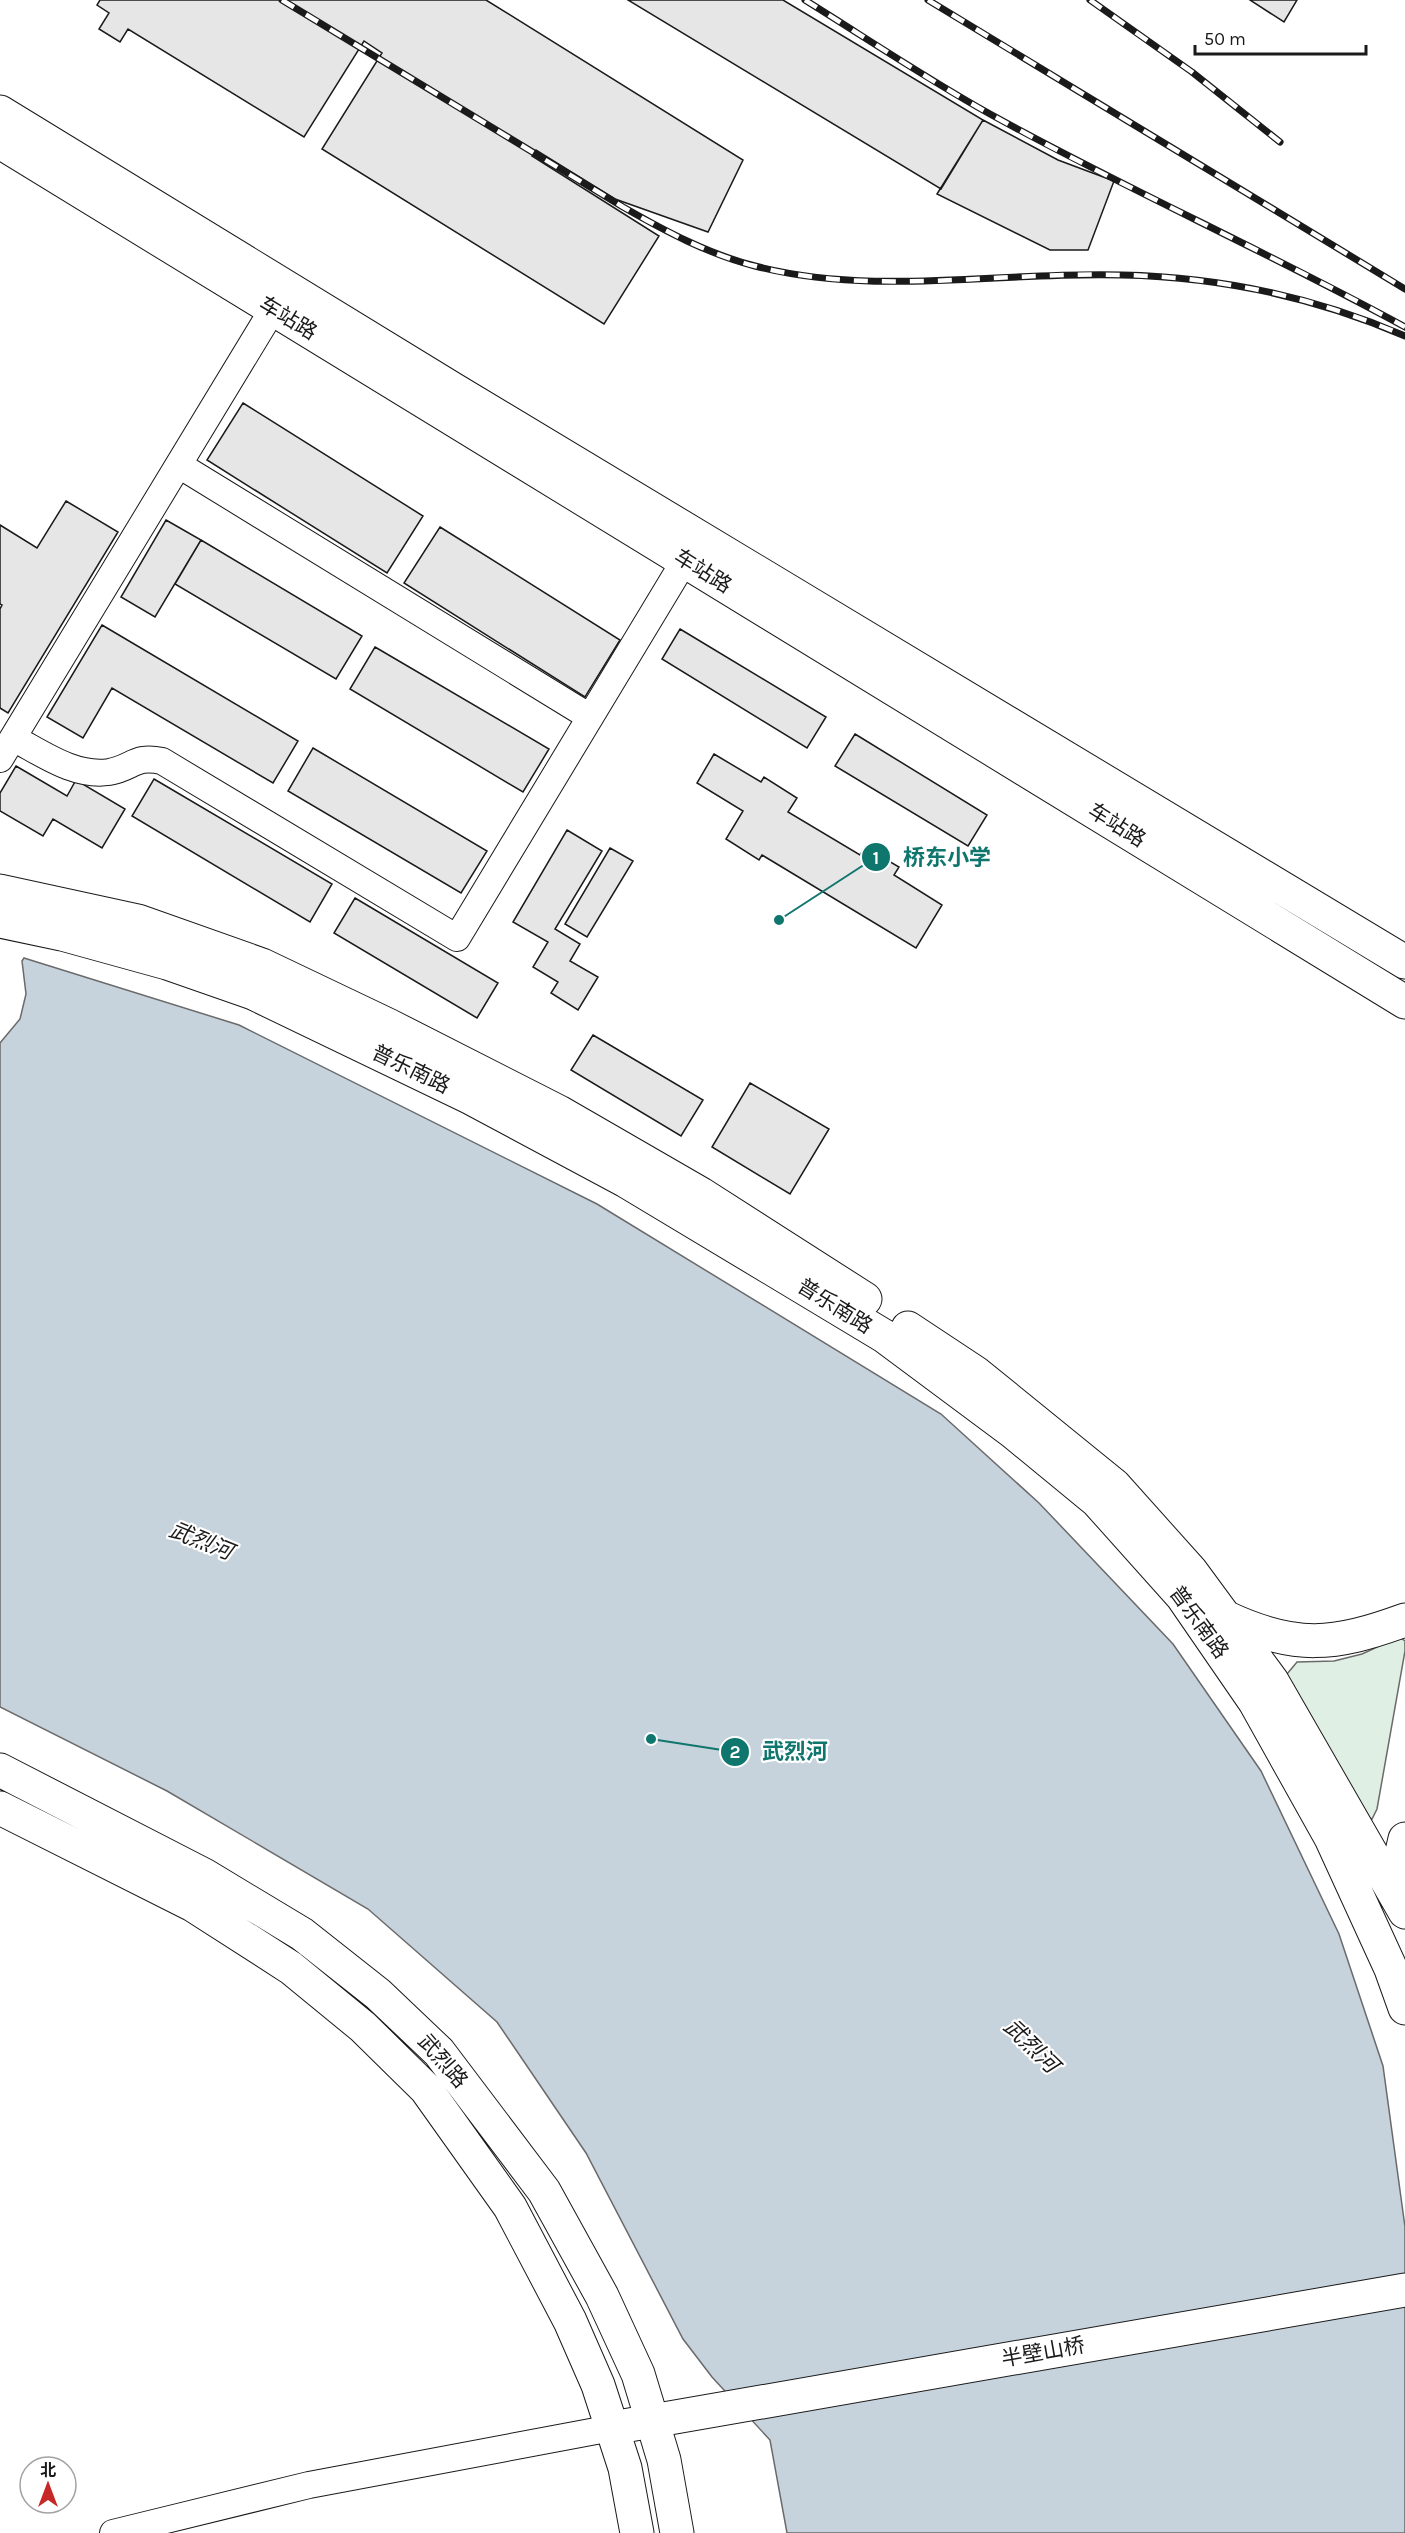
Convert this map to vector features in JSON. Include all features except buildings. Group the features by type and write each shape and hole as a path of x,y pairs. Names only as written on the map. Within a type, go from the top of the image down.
{"main road":[{"name":"车站路","path":"0,112 456,391 1405,962"},
{"name":"车站路","path":"0,142 1405,1002"},
{"name":"普乐南路","path":"0,891 138,921 262,965 390,1026 559,1112 701,1194 817,1267 976,1373 1114,1485 1191,1571 1272,1681 1399,1901"},
{"name":"普乐南路","path":"0,921 62,934 167,963 253,993 471,1098 626,1181 884,1336 1013,1432 1097,1501 1182,1596 1249,1693 1331,1839 1391,1969 1405,2008"},
{"path":"1224,1617 1278,1638 1303,1641 1342,1639 1405,1620"},
{"name":"武烈路","path":"0,1770 204,1875 302,1934 378,1994 439,2052 544,2191 602,2296 638,2374 664,2460 676,2533"},
{"name":"武烈路","path":"0,1808 193,1905 291,1968 363,2027 426,2089 510,2207 570,2321 598,2385 625,2468 637,2533"},
{"path":"1399,1901 1405,1839"},
{"name":"半壁山桥","path":"612,2427 1391,2293"}],"street":[{"path":"0,759 273,309"},
{"path":"179,465 590,717"},
{"path":"13,738 68,767 88,772 108,772 148,758 162,762 457,938 685,560"},
{"path":"113,2533 191,2523 309,2484 612,2427"}],"green space":[{"path":"1399,1637 1405,1641 1405,1651 1377,1809 1372,1819 1359,1815 1289,1688 1287,1674 1297,1662 1334,1661 1362,1654"}],"water":[{"name":"武烈河","path":"24,958 239,1025 597,1204 941,1414 1039,1503 1173,1644 1261,1771 1339,1934 1383,2066 1405,2227 1405,2533 787,2533 770,2440 712,2377 683,2339 586,2153 497,2022 368,1909 167,1791 0,1707 0,1043 20,1019 26,994 22,961"}],"railway":[{"path":"282,0 623,207 687,241 738,261 800,275 846,280 938,281 1076,275 1122,275 1195,280 1302,300 1337,310 1405,336"},
{"path":"805,0 920,73 1041,142 1405,327"},
{"path":"928,0 1405,289"},
{"path":"1090,0 1192,72 1280,142"}],"place":[{"name":"桥东小学","path":"779,920"},
{"name":"武烈河","path":"651,1739"}]}
